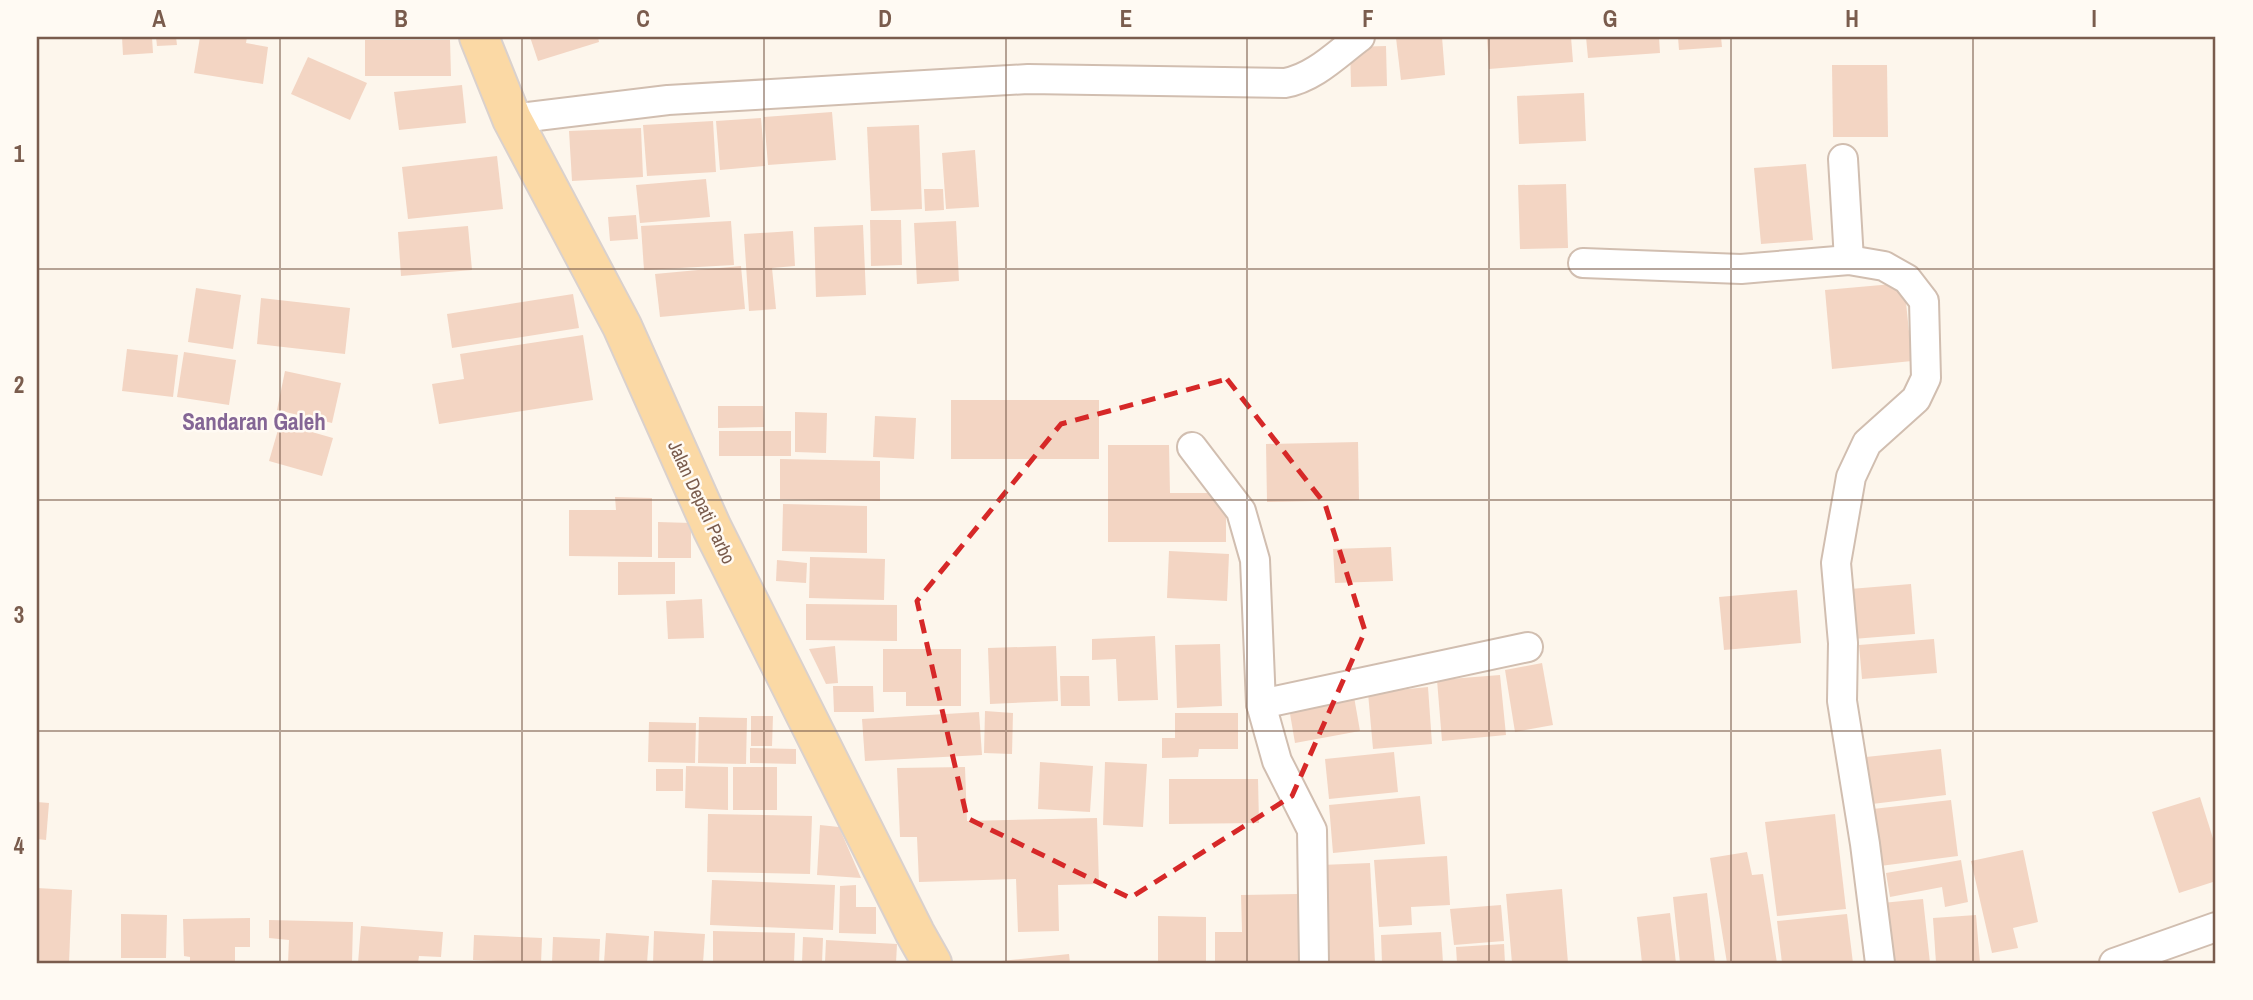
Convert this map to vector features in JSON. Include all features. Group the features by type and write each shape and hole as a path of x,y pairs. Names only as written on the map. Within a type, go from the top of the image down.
{"main road":[{"name":"Jalan Depati Parbo","path":"479,37 512,119 622,326 712,528 932,963"}],"street":[{"path":"512,119 668,100 1028,79 1285,83 1312,73 1360,37"},
{"path":"1843,159 1849,260"},
{"path":"1583,263 1741,269 1849,260 1884,266 1907,279 1924,301 1926,378 1916,399 1867,443 1851,477 1836,563 1843,643 1842,701 1865,844 1880,963"},
{"path":"1192,447 1241,511 1255,560 1262,704 1277,761 1312,830 1314,963"},
{"path":"1262,704 1528,647"},
{"path":"2114,963 2216,927"}],"highlighted area":[{"path":"1227,379 1325,504 1365,631 1292,796 1130,898 967,818 917,601 1061,424"}],"building":[{"path":"122,37 152,37 153,53 123,55"},
{"path":"156,37 176,37 177,45 157,46"},
{"path":"200,37 247,37 246,43 268,47 263,84 194,73"},
{"path":"530,37 598,37 599,42 538,61"},
{"path":"1442,37 1445,75 1401,80 1396,38"},
{"path":"1487,37 1571,37 1573,62 1489,69"},
{"path":"1586,37 1659,37 1660,53 1588,58"},
{"path":"1678,37 1721,37 1722,47 1679,50"},
{"path":"365,40 450,40 451,76 365,76"},
{"path":"1386,46 1387,86 1351,87 1350,47"},
{"path":"308,57 367,83 350,120 291,94"},
{"path":"1832,65 1887,65 1888,137 1833,137"},
{"path":"462,85 466,123 399,130 394,92"},
{"path":"1584,93 1586,141 1519,144 1517,96"},
{"path":"832,112 836,160 768,165 764,117"},
{"path":"761,118 765,166 720,170 716,121"},
{"path":"713,121 716,172 647,176 643,125"},
{"path":"919,125 922,209 871,211 867,127"},
{"path":"641,128 643,177 572,181 569,131"},
{"path":"975,150 979,207 946,209 942,153"},
{"path":"497,156 503,209 408,219 402,167"},
{"path":"1806,164 1813,240 1761,244 1754,168"},
{"path":"706,179 710,217 640,223 636,185"},
{"path":"1566,184 1568,248 1520,249 1518,185"},
{"path":"924,189 943,189 944,210 925,211"},
{"path":"636,215 638,239 610,241 608,217"},
{"path":"870,220 901,220 902,265 871,266"},
{"path":"731,221 734,265 644,270 641,226"},
{"path":"956,221 959,281 917,284 914,223"},
{"path":"863,225 866,295 816,297 814,227"},
{"path":"468,226 472,270 401,276 398,232"},
{"path":"793,231 795,266 772,268 776,309 749,311 744,234"},
{"path":"741,266 745,309 660,317 655,274"},
{"path":"1904,283 1912,361 1832,369 1825,290"},
{"path":"196,288 241,295 233,349 188,342"},
{"path":"573,294 579,328 452,348 447,314"},
{"path":"261,298 350,308 345,354 257,344"},
{"path":"583,335 593,400 439,424 432,384 464,379 460,354"},
{"path":"127,349 178,355 173,397 122,391"},
{"path":"184,352 236,360 229,405 177,397"},
{"path":"285,371 341,383 332,423 277,410"},
{"path":"951,400 1099,400 1099,459 951,459"},
{"path":"718,406 763,406 764,427 718,428"},
{"path":"795,412 827,413 826,453 795,452"},
{"path":"875,416 916,418 914,459 873,457"},
{"path":"280,423 333,438 322,476 269,461"},
{"path":"719,431 791,431 791,456 719,456"},
{"path":"1358,442 1359,500 1267,502 1266,444"},
{"path":"1108,445 1169,445 1170,493 1226,493 1226,542 1108,542"},
{"path":"780,459 880,461 880,501 780,499"},
{"path":"615,497 652,498 652,557 569,556 569,510 616,510"},
{"path":"783,504 867,506 867,553 782,551"},
{"path":"658,522 691,523 691,558 658,558"},
{"path":"1391,547 1393,581 1335,583 1333,549"},
{"path":"1169,551 1229,554 1227,601 1167,598"},
{"path":"810,557 885,559 884,600 809,598"},
{"path":"777,560 807,563 806,583 776,581"},
{"path":"618,562 675,562 675,594 618,595"},
{"path":"1911,584 1915,634 1853,639 1850,589"},
{"path":"1797,590 1801,643 1724,650 1719,597"},
{"path":"702,599 704,638 668,639 666,601"},
{"path":"806,604 897,605 897,641 806,640"},
{"path":"1155,636 1158,700 1118,701 1116,659 1092,660 1092,639"},
{"path":"1934,639 1937,673 1862,679 1859,645"},
{"path":"1220,644 1222,706 1177,708 1175,645"},
{"path":"835,646 838,683 826,684 809,649"},
{"path":"1056,646 1058,701 990,704 988,648"},
{"path":"883,649 961,649 961,706 906,706 906,692 883,692"},
{"path":"1542,663 1553,725 1515,732 1505,670"},
{"path":"1500,675 1506,735 1442,741 1437,680"},
{"path":"1060,676 1089,676 1090,706 1061,706"},
{"path":"833,686 873,686 874,712 834,712"},
{"path":"1428,687 1432,744 1373,749 1368,693"},
{"path":"1353,691 1360,731 1295,743 1288,702"},
{"path":"985,711 1013,713 1012,754 984,753"},
{"path":"979,712 982,755 865,761 862,719"},
{"path":"1175,713 1238,713 1238,749 1199,749 1198,757 1162,758 1162,738 1175,738"},
{"path":"751,716 773,716 772,746 751,746"},
{"path":"699,717 747,718 746,764 698,763"},
{"path":"649,722 696,723 695,763 648,762"},
{"path":"750,748 796,749 796,764 750,763"},
{"path":"1941,749 1946,795 1872,804 1866,757"},
{"path":"1394,752 1398,792 1329,799 1325,759"},
{"path":"1040,762 1093,766 1090,812 1038,809"},
{"path":"1105,762 1147,764 1143,827 1103,825"},
{"path":"686,766 728,767 728,810 685,808"},
{"path":"733,767 777,767 777,810 733,810"},
{"path":"965,767 967,821 1097,818 1099,884 1058,885 1059,931 1018,932 1016,879 919,882 917,837 900,837 897,768"},
{"path":"656,769 683,769 683,791 656,791"},
{"path":"1169,779 1258,779 1259,823 1169,824"},
{"path":"1420,796 1425,844 1333,853 1329,805"},
{"path":"2200,797 2216,848 2216,881 2179,893 2152,812"},
{"path":"1951,800 1958,856 1880,866 1873,809"},
{"path":"37,802 49,803 46,840 37,839"},
{"path":"708,814 812,816 810,874 707,872"},
{"path":"1835,814 1846,909 1777,916 1765,822"},
{"path":"820,825 839,827 861,878 817,875"},
{"path":"2023,850 2038,922 2013,928 2018,948 1992,953 1971,861"},
{"path":"1747,852 1752,875 1763,874 1777,963 1727,963 1710,858"},
{"path":"1447,856 1450,905 1411,907 1412,925 1379,927 1374,860"},
{"path":"1961,860 1968,902 1945,907 1942,887 1890,897 1886,873"},
{"path":"1370,863 1375,963 1326,963 1321,865"},
{"path":"712,880 835,885 833,930 710,925"},
{"path":"856,885 856,907 876,907 876,934 839,933 840,886"},
{"path":"37,888 72,890 69,963 37,963"},
{"path":"1562,889 1568,963 1512,963 1506,894"},
{"path":"1707,893 1715,963 1680,963 1673,897"},
{"path":"1298,894 1299,963 1215,963 1215,932 1242,932 1241,895"},
{"path":"1923,899 1930,963 1888,963 1882,903"},
{"path":"1501,905 1504,941 1454,945 1450,909"},
{"path":"1670,913 1676,963 1642,963 1637,917"},
{"path":"121,914 167,915 166,958 121,958"},
{"path":"1847,914 1853,963 1782,963 1777,921"},
{"path":"1976,915 1980,963 1936,963 1933,918"},
{"path":"1158,916 1206,917 1206,963 1158,963"},
{"path":"250,918 250,947 235,947 235,963 190,963 190,957 184,956 183,919"},
{"path":"269,920 353,922 352,963 288,963 289,940 269,938"},
{"path":"361,926 443,932 441,957 419,956 418,963 358,963"},
{"path":"654,931 705,934 703,963 653,963"},
{"path":"713,931 795,933 794,963 713,963"},
{"path":"1441,932 1443,963 1382,963 1381,935"},
{"path":"606,933 649,936 647,963 604,963"},
{"path":"474,935 542,938 541,963 473,960"},
{"path":"553,937 600,939 599,963 552,963"},
{"path":"803,937 823,938 822,963 802,963"},
{"path":"826,940 897,944 896,963 825,963"},
{"path":"1504,944 1505,963 1457,963 1456,947"},
{"path":"1069,954 1070,963 1001,961"}],"district":[{"name":"Sandaran Galeh","path":"254,422"}]}
